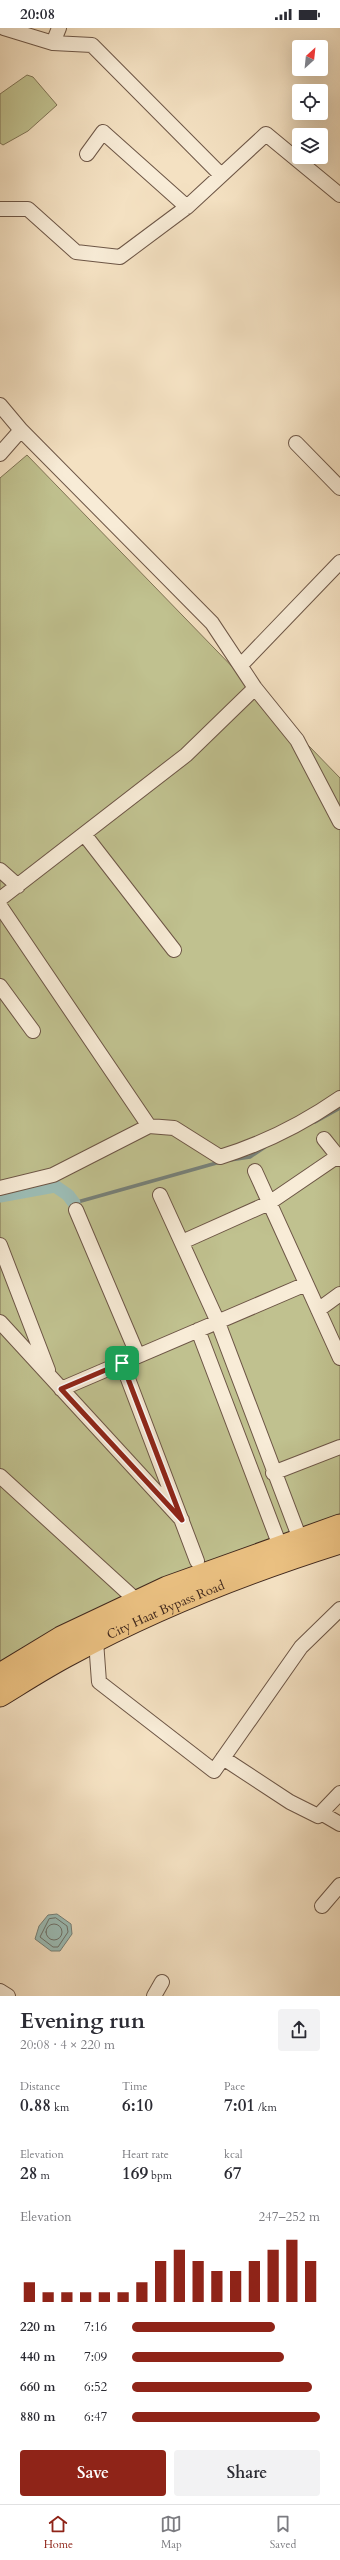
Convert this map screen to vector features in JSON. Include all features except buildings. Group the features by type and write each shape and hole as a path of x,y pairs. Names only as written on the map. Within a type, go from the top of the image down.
{"main road":[{"name":"City Haat Bypass Road","path":"0,1674 61,1637 167,1586 340,1524"},
{"name":"City Haat Bypass Road","path":"0,1696 70,1654 174,1604 294,1557 340,1543"}],"street":[{"path":"4,28 53,43 92,45 221,175"},
{"path":"53,43 59,28"},
{"path":"86,154 103,132 187,207"},
{"path":"0,209 28,209 76,252 120,257 187,207 266,134 340,195"},
{"path":"0,405 21,430 212,622 241,665 254,688 297,740 340,822"},
{"path":"0,454 21,430"},
{"path":"296,443 340,488"},
{"path":"241,665 340,562"},
{"path":"0,899 186,755 254,688"},
{"path":"84,834 174,950"},
{"path":"0,870 18,886"},
{"path":"0,906 149,1126"},
{"path":"0,986 33,1031"},
{"path":"0,1188 53,1175 149,1126 174,1128 220,1157 247,1149 321,1111 340,1098"},
{"path":"182,1242 270,1203 339,1158 324,1139"},
{"path":"255,1171 340,1358"},
{"path":"160,1195 218,1322 300,1539"},
{"path":"76,1210 138,1356"},
{"path":"0,1245 51,1378"},
{"path":"61,1389 306,1284"},
{"path":"318,1310 340,1294"},
{"path":"0,1322 182,1520"},
{"path":"198,1330 280,1546"},
{"path":"122,1363 198,1561"},
{"path":"274,1473 340,1447"},
{"path":"0,1476 137,1601"},
{"path":"96,1642 99,1682 214,1771 301,1647 340,1609"},
{"path":"223,1758 290,1802 318,1816 340,1793"},
{"path":"321,1813 340,1824"},
{"path":"322,1906 340,1885"},
{"path":"154,1996 162,1982"},
{"path":"0,1991 8,1996"}],"green space":[{"path":"27,75 33,77 57,105 28,131 3,145 0,143 0,94"},
{"path":"27,455 340,778 340,1522 0,1675 0,478"}],"water":[{"path":"57,1914 71,1924 72,1934 60,1951 51,1951 35,1939 39,1926 48,1915"}],"waterway":[{"path":"315,1122 340,1108"},
{"path":"230,1160 250,1157 265,1147"},
{"path":"74,1203 220,1162"},
{"path":"0,1196 55,1186 68,1195 74,1203"}],"route":[{"path":"122,1363 142,1415 182,1520 61,1389 122,1363"}]}
